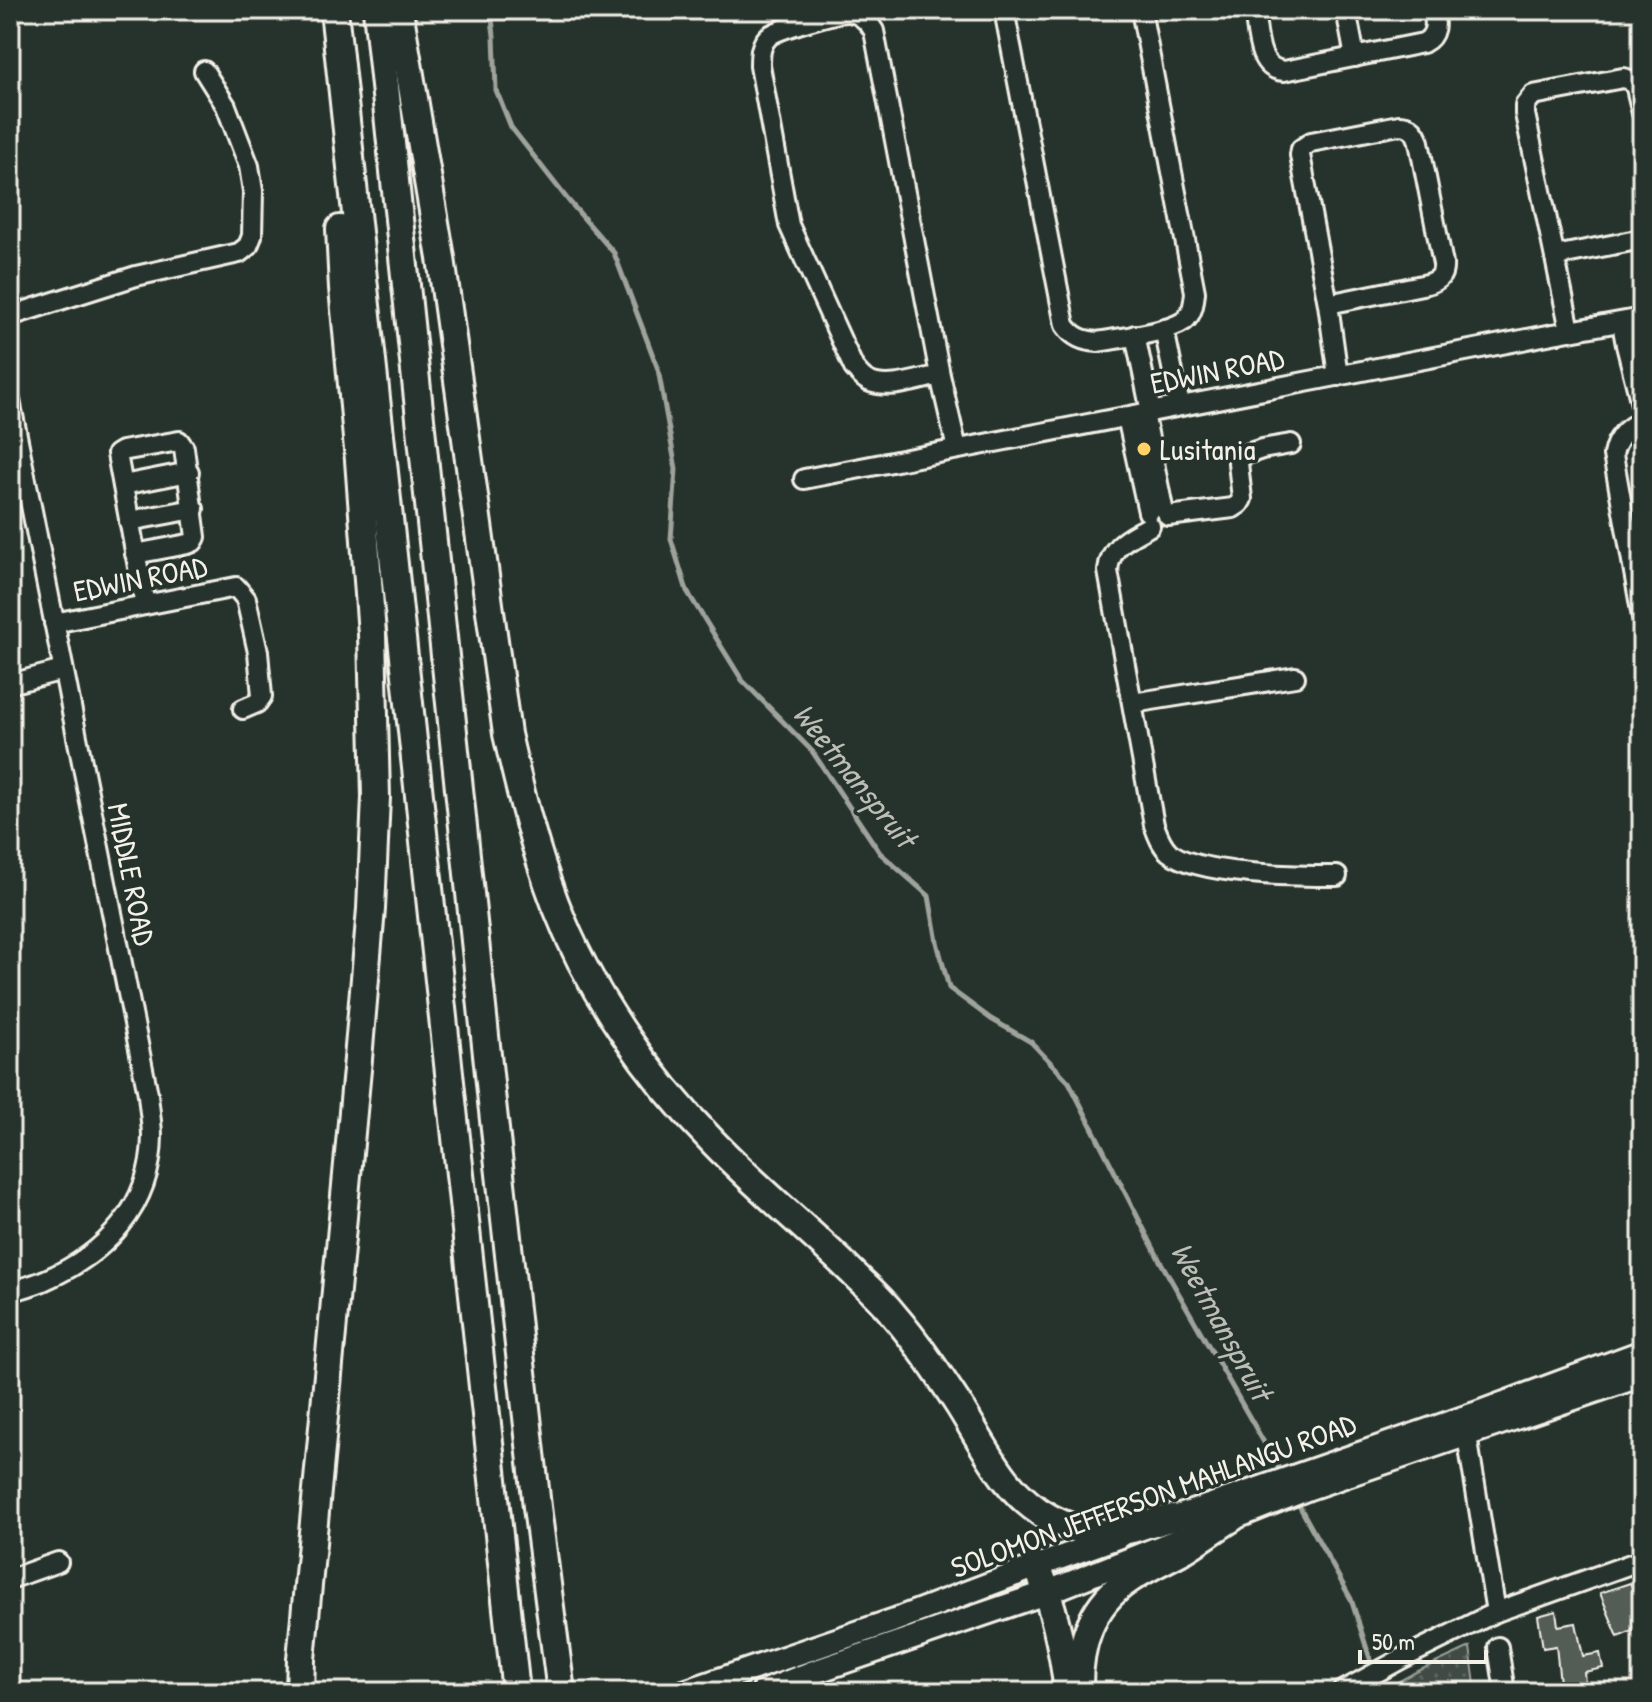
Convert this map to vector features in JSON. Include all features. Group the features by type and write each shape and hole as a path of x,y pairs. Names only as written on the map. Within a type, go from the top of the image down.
{"highway":[{"path":"334,10 516,1692"},
{"path":"377,10 537,1507 561,1692"},
{"path":"399,10 441,258 507,734 534,842 555,904 584,967 615,1021 681,1108 891,1311 921,1348 997,1467 1024,1501 1051,1519 1090,1532 1118,1532 1172,1518"},
{"path":"297,1692 362,1014 376,797 372,634 343,288 338,181 341,70"},
{"path":"537,1507 554,1564 570,1692"},
{"path":"1079,1692 1084,1639 1107,1600 1126,1581 1184,1549 1237,1508"},
{"path":"1037,1566 1048,1592 1068,1692"}],"main road":[{"name":"SOLOMON JEFFERSON MAHLANGU ROAD","path":"763,1692 1048,1592 1306,1480 1642,1352"},
{"name":"SOLOMON JEFFERSON MAHLANGU ROAD","path":"1306,1480 1467,1436 1642,1375"},
{"name":"SOLOMON JEFFERSON MAHLANGU ROAD","path":"684,1692 892,1621 1172,1518 1237,1508"}],"street":[{"path":"1004,10 1065,325 1071,334 1098,342 1164,329 1184,321 1191,314 1194,304 1195,292 1141,10"},
{"path":"1254,10 1262,54 1268,66 1284,71 1423,43 1429,40 1434,30 1433,10"},
{"path":"1346,10 1355,57"},
{"path":"940,375 883,385 863,378 854,368 789,225 760,66 762,45 777,32 837,13 851,12 862,16 874,31 957,449"},
{"path":"10,316 136,276 239,253 248,246 254,219 249,166 226,106 204,71"},
{"path":"1570,330 1525,114 1528,100 1543,92 1623,78 1631,80 1636,88 1642,113"},
{"path":"1328,304 1427,284 1442,275 1443,264 1419,142 1410,127 1399,125 1318,140 1301,149 1300,161 1328,304 1338,376"},
{"path":"1555,256 1642,239"},
{"name":"EDWIN ROAD","path":"804,479 1642,318"},
{"path":"1622,323 1642,408"},
{"path":"1164,329 1180,406"},
{"path":"1135,335 1141,414 1158,515"},
{"name":"MIDDLE ROAD","path":"10,400 148,1094 152,1137 144,1182 133,1210 118,1230 80,1261 45,1280 10,1292"},
{"path":"1642,420 1620,437 1613,455 1642,617"},
{"path":"135,554 188,544 196,537 189,472 184,448 179,441 117,454 135,554 145,605"},
{"path":"1291,444 1241,456 1238,463 1242,499 1233,508 1158,515 1115,549 1108,563 1110,591 1154,825 1163,847 1183,860 1208,867 1281,876 1337,876"},
{"path":"123,485 189,472"},
{"path":"129,521 194,509"},
{"name":"EDWIN ROAD","path":"54,623 236,587 246,599 258,652 262,696 257,703 243,709"},
{"path":"10,684 63,670"},
{"path":"1133,703 1295,677"},
{"path":"1467,1436 1496,1612"},
{"path":"1344,1690 1496,1612 1642,1560"},
{"path":"10,1579 58,1562"},
{"path":"1498,1647 1505,1692"}],"shaded area":[{"path":"1470,1647 1476,1692 1379,1692 1416,1672"}],"building":[{"path":"1630,1583 1637,1594 1642,1593 1642,1627 1618,1637 1600,1593"},
{"path":"1556,1611 1558,1626 1576,1623 1583,1656 1600,1653 1603,1668 1584,1672 1586,1692 1561,1692 1556,1646 1543,1648 1538,1616"}],"waterway":[{"name":"Weetmanspruit","path":"491,10 496,90 511,127 614,253 658,369 676,469 671,539 687,591 742,680 812,751 880,853 929,896 949,988 991,1019 1031,1042 1069,1082 1159,1259 1282,1474"},
{"name":"Weetmanspruit","path":"1296,1500 1351,1599 1373,1668"},
{"name":"Weetmanspruit","path":"1376,1678 1380,1692"}],"place":[{"name":"Lusitania","path":"1144,449"}]}
